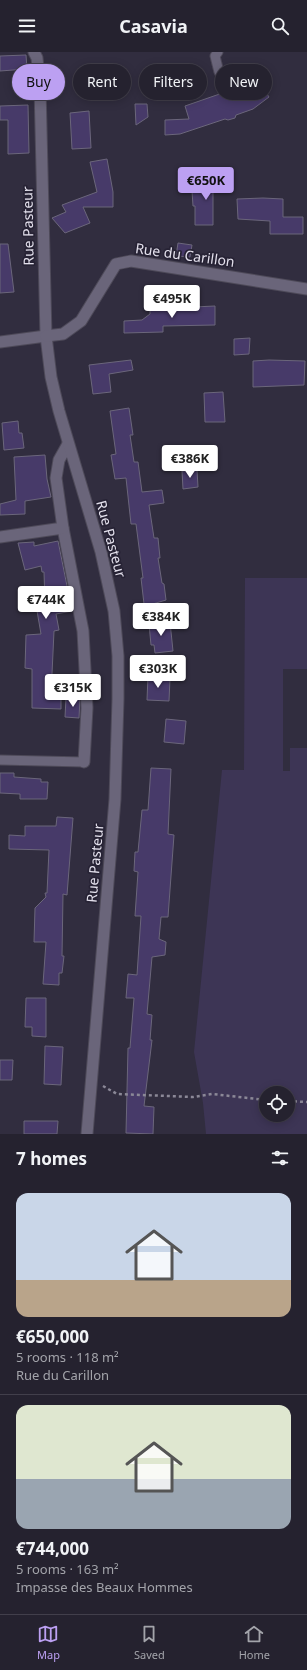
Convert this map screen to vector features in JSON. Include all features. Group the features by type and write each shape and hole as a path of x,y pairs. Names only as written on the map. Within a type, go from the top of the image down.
{"street":[{"name":"Rue Pasteur","path":"34,52 37,58 40,87 46,336 51,377 68,444 101,552 114,611 118,656 115,799 88,1134"},
{"name":"Rue du Carillon","path":"0,342 63,334 81,321 116,264 131,261 307,289"},
{"path":"68,444 59,460 56,478 63,528 83,631 87,708 84,762"},
{"path":"0,537 63,528"}],"lane":[{"path":"217,64 215,56 218,52"},
{"path":"0,760 84,762"}],"path":[{"path":"92,1079 117,1094 193,1097 212,1094 259,1099"},
{"path":"295,1101 307,1102"}],"shaded area":[{"path":"245,578 307,578 307,669 283,669 283,771 290,771 290,748 307,748 307,1134 206,1134 203,1103 194,1052 222,770 244,770"}],"building":[{"path":"26,55 27,64 12,64 12,70 0,71 0,56"},
{"path":"215,96 215,100 265,100 253,109 236,115 235,118 228,120 225,119 180,134 165,135 165,120 189,119 185,106 202,100 207,100 207,98"},
{"path":"135,104 147,104 148,117 136,125"},
{"path":"28,105 29,153 8,154 8,120 0,120 0,106"},
{"path":"89,111 91,148 72,149 70,113"},
{"path":"107,159 113,192 113,207 83,207 90,223 65,233 52,218 66,212 62,205 97,192 90,162"},
{"path":"222,176 222,190 213,191 213,225 195,225 195,206 193,206 192,191 197,191 197,186 207,186 207,177"},
{"path":"237,199 283,199 283,217 303,217 303,234 270,234 270,221 238,219"},
{"path":"178,243 192,245 190,257 176,256"},
{"path":"0,244 8,244 14,292 0,293"},
{"path":"215,306 215,325 163,326 163,332 124,333 124,321 142,320 150,314 150,309"},
{"path":"250,338 249,354 234,355 234,339"},
{"path":"131,360 133,370 109,374 111,392 93,394 89,365"},
{"path":"253,361 305,361 304,385 253,387"},
{"path":"223,392 225,422 205,422 204,393"},
{"path":"129,408 133,435 130,435 134,462 138,462 142,492 162,490 164,503 149,505 154,538 158,538 160,558 158,558 166,600 146,606 146,604 144,604 141,578 143,578 136,524 131,524 126,478 115,479 111,455 116,454 110,411"},
{"path":"18,421 19,433 22,433 24,448 4,450 2,423"},
{"path":"45,455 47,479 51,497 25,501 25,514 0,515 0,504 16,500 14,457"},
{"path":"197,470 198,487 183,489 182,471"},
{"path":"58,541 72,611 56,614 59,630 54,631 51,695 61,696 61,709 32,708 32,669 25,668 26,635 41,634 36,605 45,603 44,572 42,572 41,566 25,570 18,543 34,542 34,546"},
{"path":"170,622 173,651 155,653 154,645 151,645 149,624"},
{"path":"148,676 170,678 169,701 147,700"},
{"path":"66,698 80,698 79,718 65,717"},
{"path":"166,719 186,721 184,744 164,742"},
{"path":"151,768 171,769 168,834 174,835 168,917 161,917 159,939 166,942 165,955 152,957 147,1014 152,1015 150,1040 152,1040 144,1106 154,1107 153,1134 126,1133 128,1048 130,1048 134,998 126,998 128,974 137,975 141,916 135,916 138,872 134,871 135,852 138,852 142,810 148,810"},
{"path":"0,773 14,773 14,777 41,779 41,782 48,782 47,799 20,799 20,794 0,793"},
{"path":"57,817 73,818 67,895 63,894 62,956 64,956 62,973 59,973 59,985 43,984 46,942 34,942 35,908 46,897 45,893 47,893 49,850 9,849 9,835 25,836 25,826 56,826"},
{"path":"26,998 46,998 46,1037 32,1036 32,1027 25,1027"},
{"path":"45,1046 63,1047 61,1085 44,1084"},
{"path":"0,1060 13,1060 12,1080 0,1080"},
{"path":"24,1121 58,1121 57,1134 24,1134"}]}
